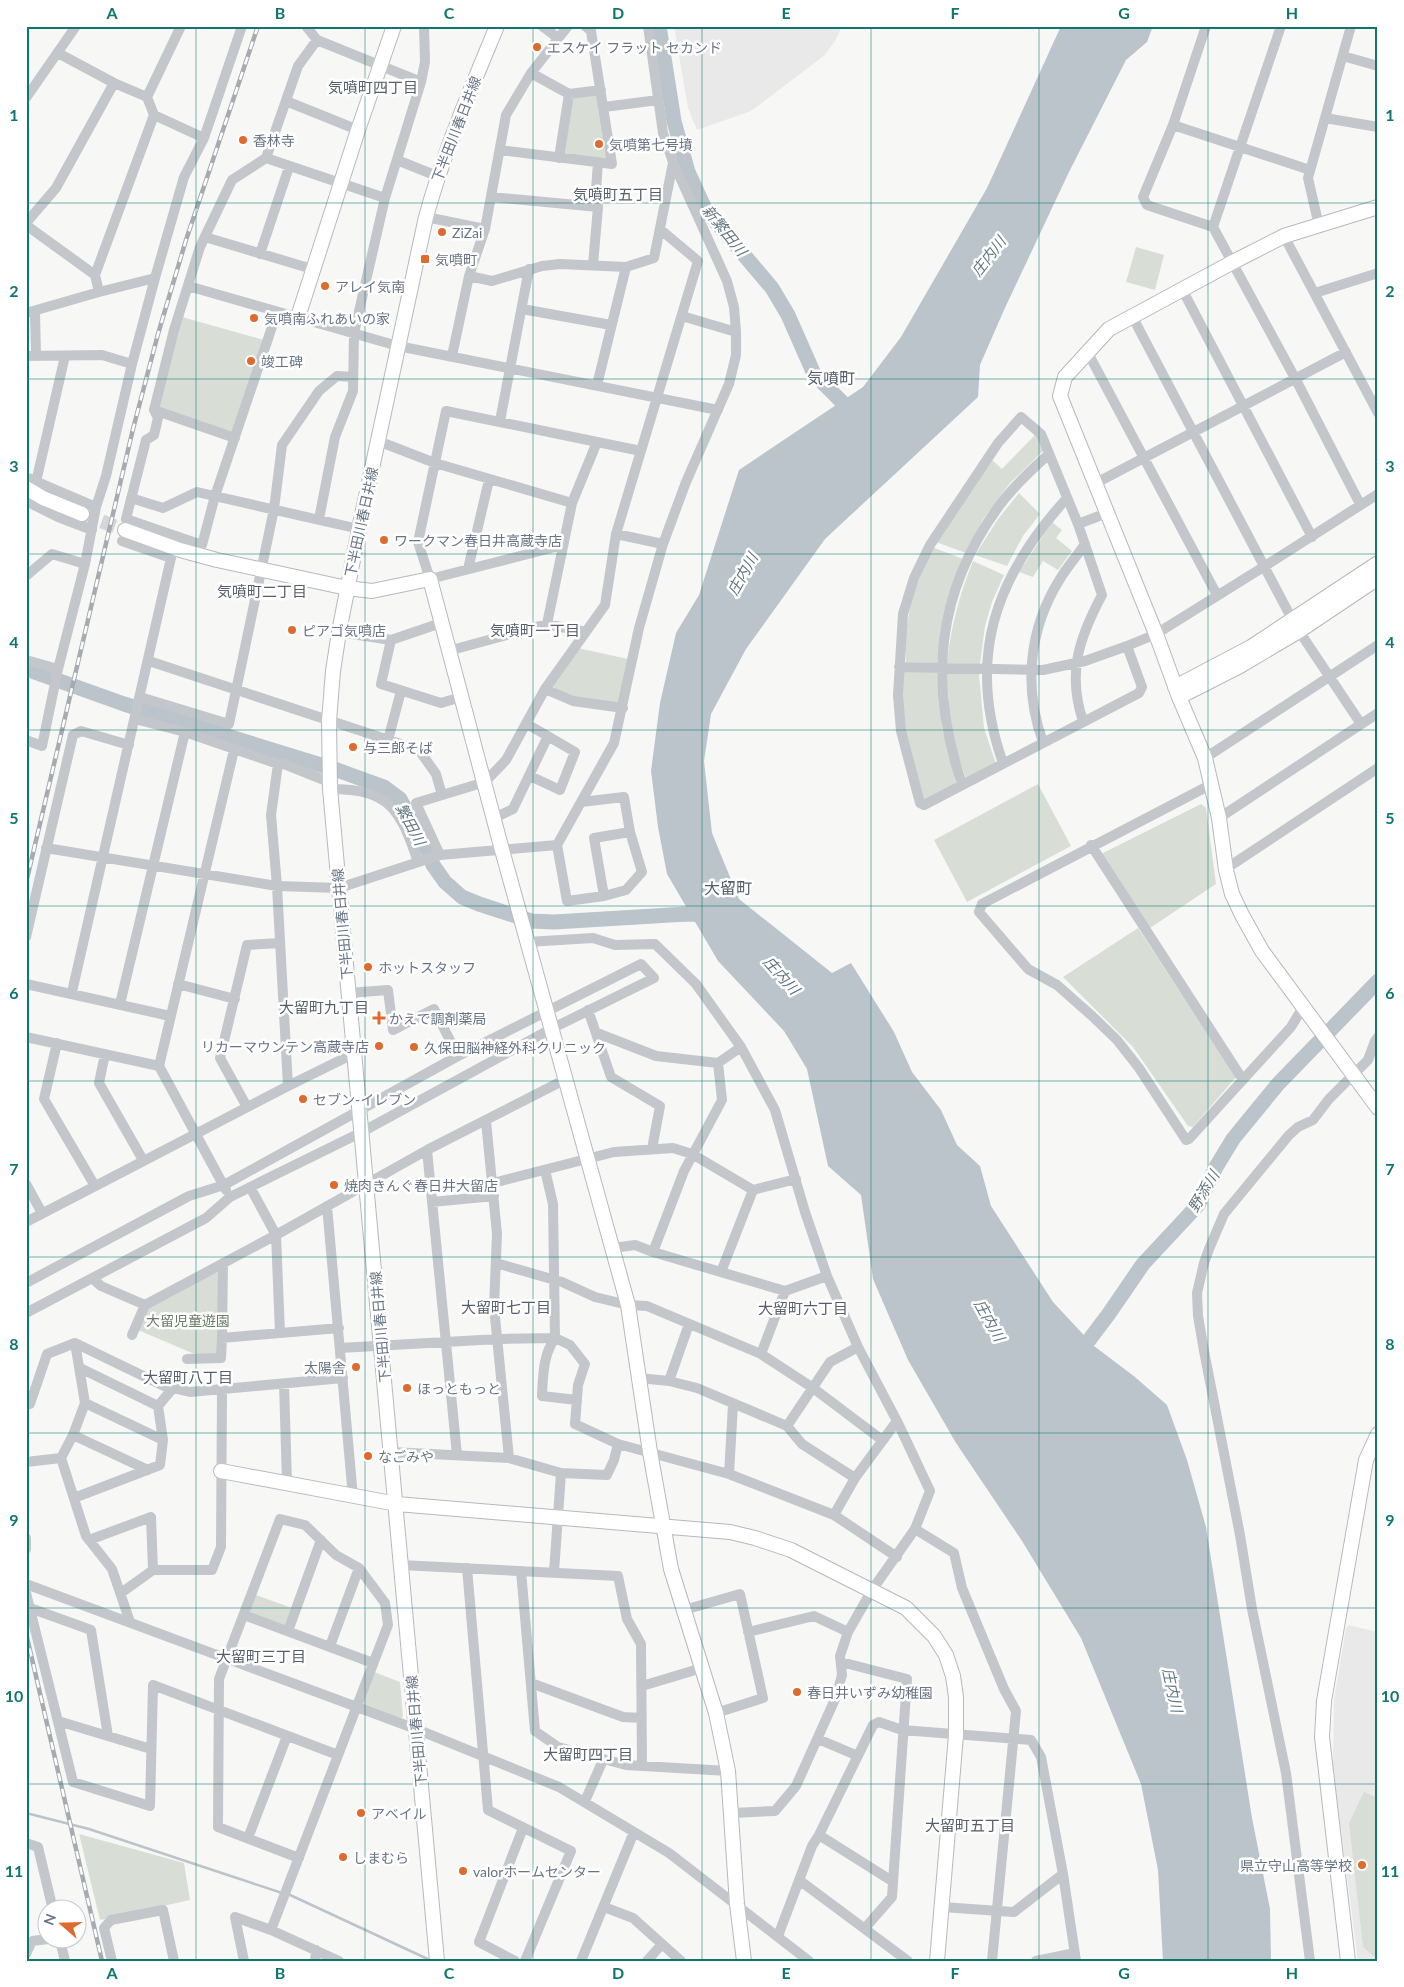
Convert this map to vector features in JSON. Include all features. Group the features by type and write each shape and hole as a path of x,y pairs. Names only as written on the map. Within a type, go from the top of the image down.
{"street":[{"path":"26,98 76,26"},
{"path":"147,97 181,26"},
{"path":"26,740 42,746 58,669 85,564 96,507 106,476 132,364 155,278 184,178 204,138 242,26"},
{"path":"306,26 317,40 421,82"},
{"path":"298,317 340,183 394,26"},
{"path":"319,519 335,437 353,391 354,333 385,198 421,82 425,62 424,26"},
{"name":"下半田川春日井線","path":"437,1961 397,1504 360,1133 329,784 329,721 333,671 347,588 426,217 438,176 466,100 497,26"},
{"path":"542,26 558,38"},
{"path":"452,356 468,276 484,229 506,116 531,73 568,26"},
{"path":"500,150 612,164 591,31 585,26"},
{"path":"581,802 624,797 630,832 642,872 626,890 604,896 567,901 557,845 581,802 614,744 639,628 663,544 686,482 729,384 736,355 734,306 727,280 673,162 662,133 648,26"},
{"path":"1206,26 1172,125 1143,198 1147,205 1213,227 1295,378 1360,504"},
{"path":"1213,227 1281,26"},
{"path":"1319,226 1308,178 1351,26"},
{"path":"124,530 146,440 154,435 158,418 154,410 174,330 205,237 232,180 266,158 298,66 317,40"},
{"path":"58,53 114,83 147,97 154,114 204,138"},
{"path":"1343,56 1378,66"},
{"path":"531,73 569,94 601,90"},
{"path":"95,275 26,224 56,188 114,83"},
{"path":"559,158 569,94"},
{"path":"604,107 658,100"},
{"path":"286,101 358,130"},
{"path":"99,292 95,275 154,114"},
{"path":"1325,118 1378,127"},
{"path":"1172,125 1310,170"},
{"path":"266,158 288,167 385,198"},
{"path":"397,160 438,176"},
{"path":"593,265 598,207 596,190 598,162"},
{"path":"468,276 492,280 542,266 560,264 626,267 654,258 673,162"},
{"path":"260,254 288,167"},
{"path":"491,197 598,207"},
{"path":"1378,207 1284,236 1109,329 1065,377 1060,396 1205,758 1219,818 1225,866 1232,894 1262,951 1378,1108"},
{"path":"426,217 484,229"},
{"path":"661,230 698,261"},
{"path":"1284,236 1378,413"},
{"path":"205,237 312,269"},
{"path":"698,261 717,255"},
{"path":"440,855 416,803 485,782 506,760 546,689 605,605 616,534 698,261"},
{"path":"597,385 626,267"},
{"path":"500,421 529,269"},
{"path":"1315,293 1378,273"},
{"path":"132,364 102,355 31,356 30,312 155,278"},
{"path":"188,286 398,346 718,410"},
{"path":"1182,289 1312,537"},
{"path":"522,309 611,325"},
{"path":"124,530 202,545 216,496 277,312"},
{"path":"682,316 736,332"},
{"path":"1132,316 1296,626 1361,724"},
{"path":"1096,483 1144,456 1346,352"},
{"path":"1088,353 1217,595"},
{"path":"31,485 65,356"},
{"path":"140,697 229,724 274,509 282,445 319,391 337,376 353,377"},
{"path":"154,410 235,438"},
{"path":"641,451 446,410 418,542 430,579 512,888 628,1304 650,1452 671,1569 716,1712 728,1771 737,1904 744,1961"},
{"path":"1083,722 1077,694 1079,649 1086,625 1102,595 1078,524 1041,434 1021,416 998,443 930,545 914,578 903,614 898,695 901,731 920,803 924,805 1002,762 1083,722 1142,690 1127,646"},
{"path":"378,441 435,463 572,503"},
{"path":"547,624 572,503 597,442"},
{"path":"962,784 949,743 943,711 942,668 945,628 949,612 958,582 971,553 999,506 1023,478 1049,454"},
{"path":"26,476 31,485 43,498 82,514"},
{"path":"468,569 490,480"},
{"path":"31,485 96,507"},
{"path":"131,498 163,508 198,492 359,529"},
{"path":"899,667 1032,668 1043,670 1077,663 1127,646 1156,634 1378,494"},
{"path":"1002,762 994,738 988,709 986,668 994,622 1002,596 1013,571 1044,523 1067,498"},
{"path":"26,501 58,517 92,530"},
{"path":"1078,524 1107,513"},
{"path":"124,530 180,550 262,570 347,588 372,591 430,579 563,545"},
{"path":"72,992 172,558 124,530"},
{"path":"616,534 663,544"},
{"path":"1042,742 1036,724 1030,692 1033,646 1047,602 1060,578 1084,544"},
{"path":"26,576 52,554 85,564"},
{"path":"1177,692 1240,666 1378,563"},
{"path":"1296,626 1378,578"},
{"path":"339,632 391,640 441,623"},
{"path":"448,651 547,624 585,632"},
{"path":"391,640 381,684 441,703 461,697"},
{"path":"1205,758 1378,645"},
{"path":"26,660 58,669"},
{"path":"148,661 418,750 436,774 442,795"},
{"path":"546,689 573,701 623,708"},
{"path":"388,740 402,691"},
{"path":"1219,818 1378,713"},
{"path":"135,718 185,732 278,764 284,764 329,784 379,796 394,808 408,833 418,862"},
{"path":"527,724 575,752 560,790 530,776"},
{"path":"26,937 73,735 81,730 129,745"},
{"path":"120,1004 185,732"},
{"path":"494,818 513,808 548,736"},
{"path":"230,1197 158,1066 234,750"},
{"path":"278,764 271,815 277,886 288,1086"},
{"path":"1225,866 1233,864 1378,768"},
{"path":"1212,784 982,904 979,912 1028,969 1057,985 1091,1014 1117,1040 1139,1068 1186,1140 1189,1139 1291,1027 1303,1007"},
{"path":"604,896 594,838 630,832"},
{"path":"46,848 104,856 277,886 339,888 440,855 557,845"},
{"path":"1091,846 1243,1080"},
{"path":"527,941 593,938 615,945 655,944 696,984 741,1047 775,1110 805,1212 827,1276 858,1347 897,1421 930,1491 915,1529 872,1590 848,1632 840,1656 842,1675 836,1697 796,1786 775,1811 732,1813"},
{"path":"247,1106 220,1058 247,945 280,943"},
{"path":"26,1313 206,1218 230,1197 360,1133 551,1029 654,978 641,964 458,1056 224,1185 189,1196 28,1280"},
{"path":"26,984 72,992 170,1016"},
{"path":"178,984 235,999"},
{"path":"348,993 388,990 393,1030 434,1009 458,1056"},
{"path":"588,1010 611,1077 660,1106 652,1149"},
{"path":"597,1032 656,1056 718,1063 741,1047"},
{"path":"26,1036 158,1066"},
{"path":"1310,1961 1289,1789 1252,1609 1240,1535 1204,1352 1198,1316 1197,1293 1204,1263 1224,1214 1289,1135 1298,1127 1313,1120 1350,1070 1368,1060 1378,1037"},
{"path":"57,1043 44,1099 95,1186"},
{"path":"105,1054 99,1083 143,1160"},
{"path":"26,1222 247,1106 353,1054"},
{"path":"653,1252 684,1171 722,1100 718,1063"},
{"path":"132,1336 145,1305 276,1235 427,1150 566,1079"},
{"path":"486,1121 497,1234 494,1307 509,1458"},
{"path":"493,1183 614,1152 673,1148 692,1154 753,1190 796,1179"},
{"path":"427,1150 457,1455"},
{"path":"545,1170 553,1204 555,1338 544,1367 542,1396 577,1400"},
{"path":"26,1184 42,1213"},
{"path":"250,1188 276,1235 280,1333"},
{"path":"721,1272 753,1190"},
{"path":"432,1202 494,1196"},
{"path":"328,1206 354,1496"},
{"path":"613,1248 635,1245 785,1291 827,1276"},
{"path":"187,1359 221,1358 223,1263"},
{"path":"496,1263 555,1280 595,1296 628,1304 648,1306 761,1354 813,1388 882,1440"},
{"path":"92,1278 101,1286 145,1305"},
{"path":"761,1354 785,1291"},
{"path":"669,1380 689,1324"},
{"path":"222,1338 339,1328"},
{"path":"340,1348 498,1339 555,1338 570,1346 585,1364 578,1384 575,1424 618,1444 730,1474 834,1515 897,1556"},
{"path":"26,1405 30,1404 47,1354 75,1343 164,1386 190,1392 343,1378"},
{"path":"75,1343 85,1403 73,1435 61,1458 89,1540 112,1569 130,1622"},
{"path":"788,1426 830,1362 858,1347"},
{"path":"80,1368 158,1406"},
{"path":"640,1378 669,1380 696,1388 788,1426 802,1444 855,1478"},
{"path":"284,1384 287,1482"},
{"path":"74,1498 160,1465 163,1440 158,1406 173,1388"},
{"path":"121,1593 153,1570 212,1570 221,1547 222,1390"},
{"path":"85,1403 163,1440"},
{"path":"730,1474 734,1405"},
{"path":"834,1515 855,1478 897,1421"},
{"path":"1348,1961 1322,1737 1324,1701 1366,1460 1378,1434"},
{"path":"73,1435 148,1470"},
{"path":"392,1452 509,1458 561,1474 607,1475 614,1460 618,1444"},
{"path":"26,1462 61,1458"},
{"path":"221,1471 397,1504 730,1532 756,1538 791,1550 906,1608 934,1636 946,1655 953,1676 955,1690 956,1735 937,1961"},
{"path":"554,1572 561,1474"},
{"path":"89,1540 151,1516 153,1570"},
{"path":"272,1927 295,1870 388,1625 385,1603 359,1568 336,1555 305,1525 280,1519 219,1679 218,1827 299,1858"},
{"path":"915,1529 954,1553 962,1588 1004,1689 1016,1711 992,1961"},
{"path":"26,1538 26,1549"},
{"path":"288,1631 321,1540"},
{"path":"401,1565 618,1576 627,1619 641,1644 642,1766"},
{"path":"330,1646 359,1568"},
{"path":"467,1568 488,1810 571,1851 525,1961"},
{"path":"521,1571 536,1731 558,1747 626,1765 728,1771"},
{"path":"26,1584 416,1729 559,1787 669,1853 809,1961"},
{"path":"26,1593 73,1782 150,1806 153,1685 338,1755"},
{"path":"684,1610 740,1594 764,1698 716,1712"},
{"path":"30,1608 91,1630 108,1736"},
{"path":"244,1615 373,1663"},
{"path":"748,1632 814,1616 848,1632"},
{"path":"841,1662 907,1679 892,1897 865,1928"},
{"path":"642,1686 702,1668"},
{"path":"531,1683 623,1717 641,1718"},
{"path":"58,1721 150,1749"},
{"path":"778,1936 812,1846 873,1724 879,1722 902,1730 1031,1740 1041,1758 1063,1874 1075,1957 1036,1961"},
{"path":"248,1838 287,1736"},
{"path":"818,1739 858,1756"},
{"path":"585,1802 603,1760"},
{"path":"515,1961 479,1942 523,1828"},
{"path":"581,1961 634,1832"},
{"path":"819,1835 892,1881"},
{"path":"26,1843 38,1847 50,1900"},
{"path":"942,1907 1014,1912 1063,1874"},
{"path":"799,1880 908,1961"},
{"path":"604,1906 633,1918 680,1961"},
{"path":"112,1961 104,1928 111,1920 163,1910 174,1961"},
{"path":"244,1961 235,1917 272,1927 315,1955 339,1961"},
{"path":"26,1954 32,1941 38,1940"},
{"path":"647,1961 662,1944"}],"shaded area":[{"path":"674,26 842,26 835,41 825,55 751,111 697,130 688,108"},
{"name":"県立守山高等学校","path":"1349,1625 1378,1632 1378,1961 1358,1961 1333,1768 1334,1700 1346,1628"}],"green space":[{"path":"596,95 599,97 608,158 606,160 563,155 573,98"},
{"path":"1136,247 1164,255 1155,290 1126,282"},
{"path":"182,317 264,340 233,431 230,432 160,409 159,406"},
{"path":"1036,434 1043,451 1010,483 982,521 966,553 936,542 990,458 1002,469"},
{"path":"1019,493 1040,514 1023,536 1007,566 975,555 998,519"},
{"path":"1052,522 1062,530 1056,538 1072,551 1058,570 1043,561 1033,577 1019,572"},
{"path":"932,547 963,559 945,611 937,663 906,662 905,636 912,597"},
{"path":"973,561 1004,575 992,602 985,626 980,665 947,664 956,611"},
{"path":"578,648 628,659 620,702 617,705 578,701 552,686"},
{"path":"903,672 937,672 942,728 956,783 923,801 912,771 901,706"},
{"path":"947,672 979,674 984,728 996,764 966,779 955,747 949,710"},
{"path":"1038,784 1071,846 967,902 934,840"},
{"path":"1201,804 1206,808 1216,884 1147,930 1101,854"},
{"path":"1138,928 1236,1077 1193,1127 1188,1126 1133,1047 1063,977"},
{"name":"大留児童遊園","path":"217,1270 220,1272 217,1356 199,1356 138,1330 150,1306"},
{"path":"256,1595 292,1608 286,1625 283,1626 252,1614 250,1611"},
{"path":"374,1672 400,1682 403,1716 401,1719 364,1705 363,1701"},
{"path":"1364,1792 1378,1798 1378,1955 1373,1956 1363,1947 1349,1823"},
{"path":"79,1834 184,1863 190,1900 100,1920"}],"water":[{"name":"庄内川","path":"1061,26 1153,26 1147,42 1126,60 1069,172 980,365 978,397 825,539 746,649 711,714 704,761 712,833 739,899 832,973 851,963 894,1032 912,1072 941,1110 957,1145 980,1166 991,1206 1053,1302 1094,1346 1135,1377 1167,1405 1187,1460 1206,1527 1252,1818 1270,1909 1271,1961 1163,1961 1158,1870 1141,1784 1081,1638 1022,1541 956,1443 908,1360 873,1279 861,1195 828,1166 807,1069 784,1031 718,961 667,874 658,827 651,771 660,703 676,633 699,595 739,470 863,387 901,337 987,188"}],"waterway":[{"name":"新繁田川","path":"659,26 674,121 688,172 705,209 772,288 788,315 814,374 848,408"},
{"name":"繁田川","path":"26,669 124,704 337,770 384,787 400,799 433,865 445,882 462,897 479,904 531,921 554,922 687,914 709,915"},
{"name":"野添川","path":"1077,1356 1143,1264 1198,1205 1216,1167 1233,1139 1278,1084 1378,981"},
{"path":"26,1813 89,1829 282,1893"},
{"path":"288,1894 432,1961"}],"tunnel":[{"path":"82,514 125,530"}],"railway":[{"path":"26,883 133,429 158,334 186,240 258,26"},
{"path":"26,1633 102,1961"}],"place":[{"name":"エスケイ フラット セカンド","path":"537,47"},
{"name":"香林寺","path":"243,140"},
{"name":"気噴第七号墳","path":"599,144"},
{"name":"ZiZai","path":"442,232"},
{"name":"気噴町","path":"425,259"},
{"name":"アレイ気南","path":"325,286"},
{"name":"気噴南ふれあいの家","path":"254,318"},
{"name":"竣工碑","path":"251,361"},
{"name":"ワークマン春日井高蔵寺店","path":"384,540"},
{"name":"ピアゴ気噴店","path":"292,630"},
{"name":"与三郎そば","path":"353,747"},
{"name":"ホットスタッフ","path":"368,967"},
{"name":"かえで調剤薬局","path":"379,1018"},
{"name":"リカーマウンテン高蔵寺店","path":"379,1046"},
{"name":"久保田脳神経外科クリニック","path":"414,1047"},
{"name":"セブン-イレブン","path":"303,1099"},
{"name":"焼肉きんぐ春日井大留店","path":"334,1185"},
{"name":"太陽舎","path":"356,1367"},
{"name":"ほっともっと","path":"407,1388"},
{"name":"なごみや","path":"368,1456"},
{"name":"春日井いずみ幼稚園","path":"797,1692"},
{"name":"アベイル","path":"361,1813"},
{"name":"しまむら","path":"343,1857"},
{"name":"県立守山高等学校","path":"1362,1865"},
{"name":"valorホームセンター","path":"463,1871"}],"district":[{"name":"気噴町四丁目","path":"373,87"},
{"name":"気噴町五丁目","path":"618,194"},
{"name":"気噴町","path":"831,377"},
{"name":"気噴町二丁目","path":"262,591"},
{"name":"気噴町一丁目","path":"535,630"},
{"name":"大留町","path":"728,887"},
{"name":"大留町九丁目","path":"324,1007"},
{"name":"大留町七丁目","path":"506,1307"},
{"name":"大留町六丁目","path":"803,1308"},
{"name":"大留町八丁目","path":"188,1377"},
{"name":"大留町三丁目","path":"261,1656"},
{"name":"大留町四丁目","path":"588,1754"},
{"name":"大留町五丁目","path":"970,1825"}]}
